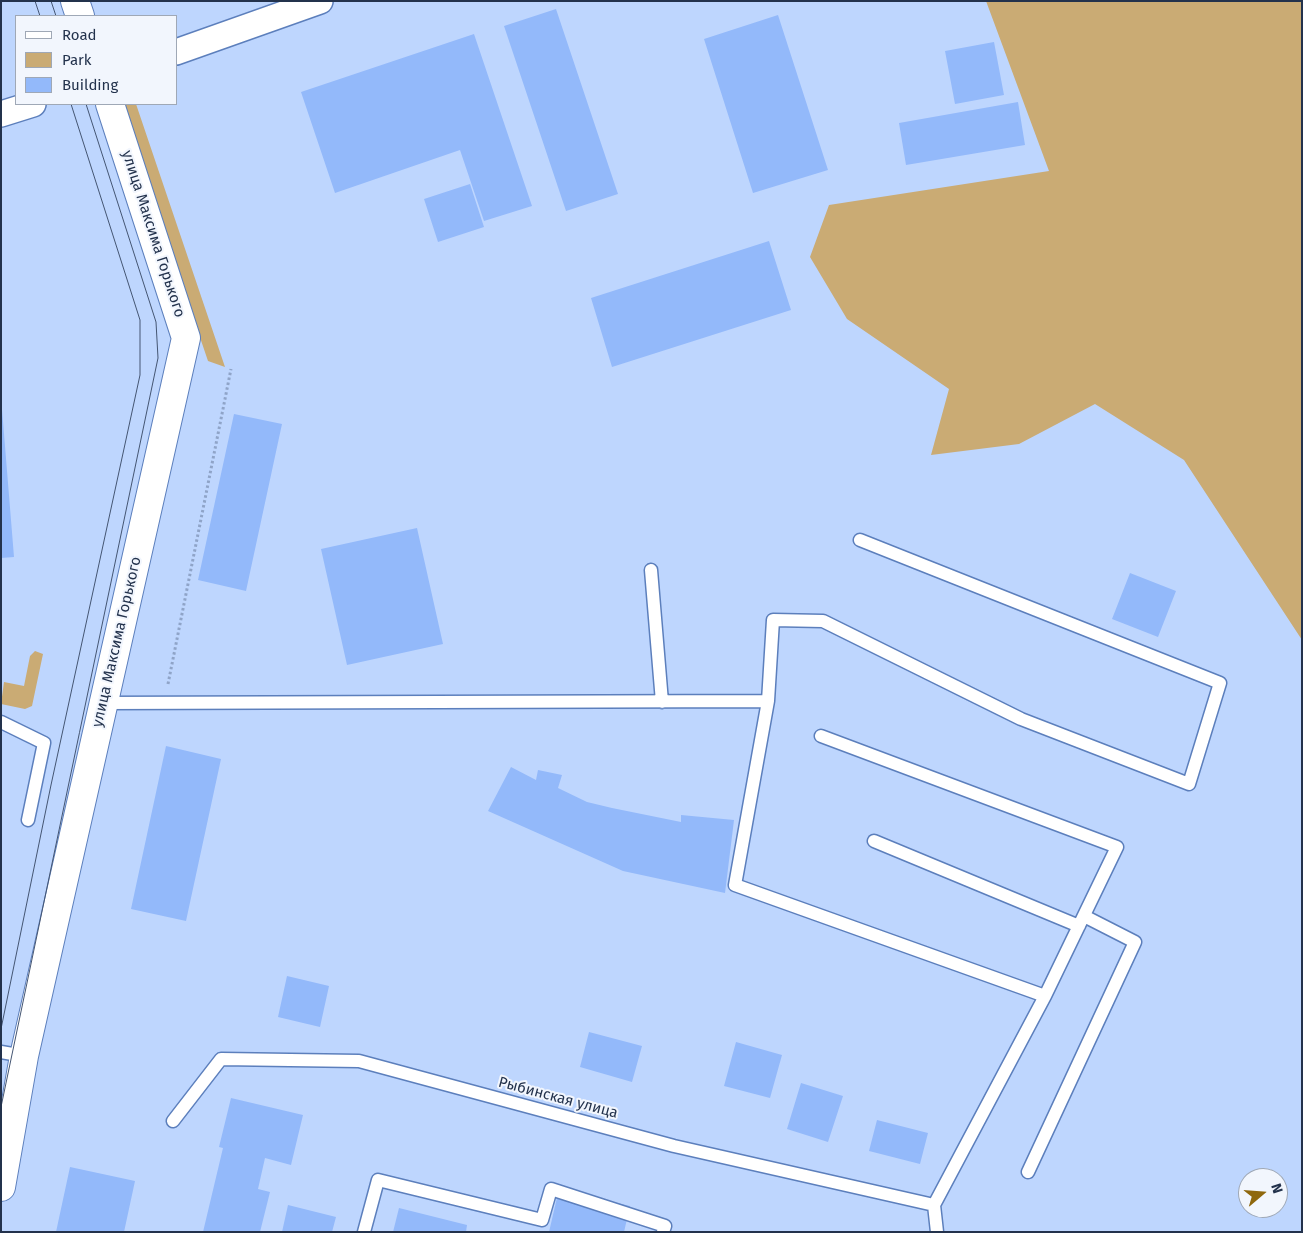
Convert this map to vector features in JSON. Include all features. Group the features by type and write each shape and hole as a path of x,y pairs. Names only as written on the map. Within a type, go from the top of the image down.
{"street":[{"path":"75,1 80,15"},
{"path":"178,51 320,1"},
{"path":"2,110 27,105"},
{"name":"улица Максима Горького","path":"1,1186 12,1054 103,704 186,338 110,105"}],"lane":[{"path":"860,540 1220,683 1189,784 1021,719 823,621 773,620 768,701 735,885 1045,996"},
{"path":"651,570 662,702"},
{"path":"103,704 768,701"},
{"path":"1,722 44,743 28,820"},
{"path":"821,736 1117,847 1045,996 934,1205 937,1232"},
{"path":"874,842 1135,942 1028,1172"},
{"name":"Рыбинская улица","path":"173,1121 221,1059 359,1062 674,1146 934,1205"},
{"path":"364,1232 378,1180 542,1220 551,1189 665,1226 663,1232"}],"path":[{"path":"164,704 232,369"}],"green space":[{"path":"986,1 1302,1 1302,640 1184,460 1095,404 1019,444 931,455 949,389 847,319 810,257 829,205 1049,171"},
{"path":"121,105 136,105 225,367 208,361"},
{"path":"35,651 43,654 32,706 25,709 1,704 4,682 24,686 30,656"}],"building":[{"path":"556,9 618,194 566,211 504,26"},
{"path":"778,15 828,170 753,193 704,39"},
{"path":"474,34 532,206 484,221 460,150 335,193 301,92"},
{"path":"994,42 1004,95 955,104 945,51"},
{"path":"1018,102 1025,145 906,165 899,123"},
{"path":"470,184 484,227 438,242 424,199"},
{"path":"769,241 791,310 612,367 591,298"},
{"path":"1,397 14,557 1,558"},
{"path":"234,414 282,424 246,591 198,580"},
{"path":"417,528 443,644 347,665 321,549"},
{"path":"1130,573 1176,591 1158,637 1112,619"},
{"path":"166,746 221,759 186,921 131,909"},
{"path":"511,767 536,780 538,770 562,775 558,788 587,802 612,808 681,822 681,815 734,820 725,893 623,871 488,811"},
{"path":"287,976 329,986 320,1027 278,1017"},
{"path":"589,1032 642,1046 632,1082 580,1067"},
{"path":"736,1042 782,1055 770,1098 724,1086"},
{"path":"801,1083 843,1096 828,1142 787,1129"},
{"path":"231,1098 303,1115 291,1165 265,1158 258,1189 270,1192 260,1232 203,1232 223,1148 219,1147"},
{"path":"877,1120 928,1133 920,1164 869,1151"},
{"path":"70,1167 135,1181 124,1232 56,1232"},
{"path":"559,1189 630,1206 624,1232 549,1232"},
{"path":"288,1205 336,1217 332,1232 282,1232"},
{"path":"399,1208 467,1225 466,1232 393,1232"}],"tram line":[{"path":"35,1 40,15"},
{"path":"51,1 56,15"},
{"path":"1,1029 51,785 140,375 140,320 71,105"},
{"path":"1,1107 158,358 156,322 86,105"}]}
